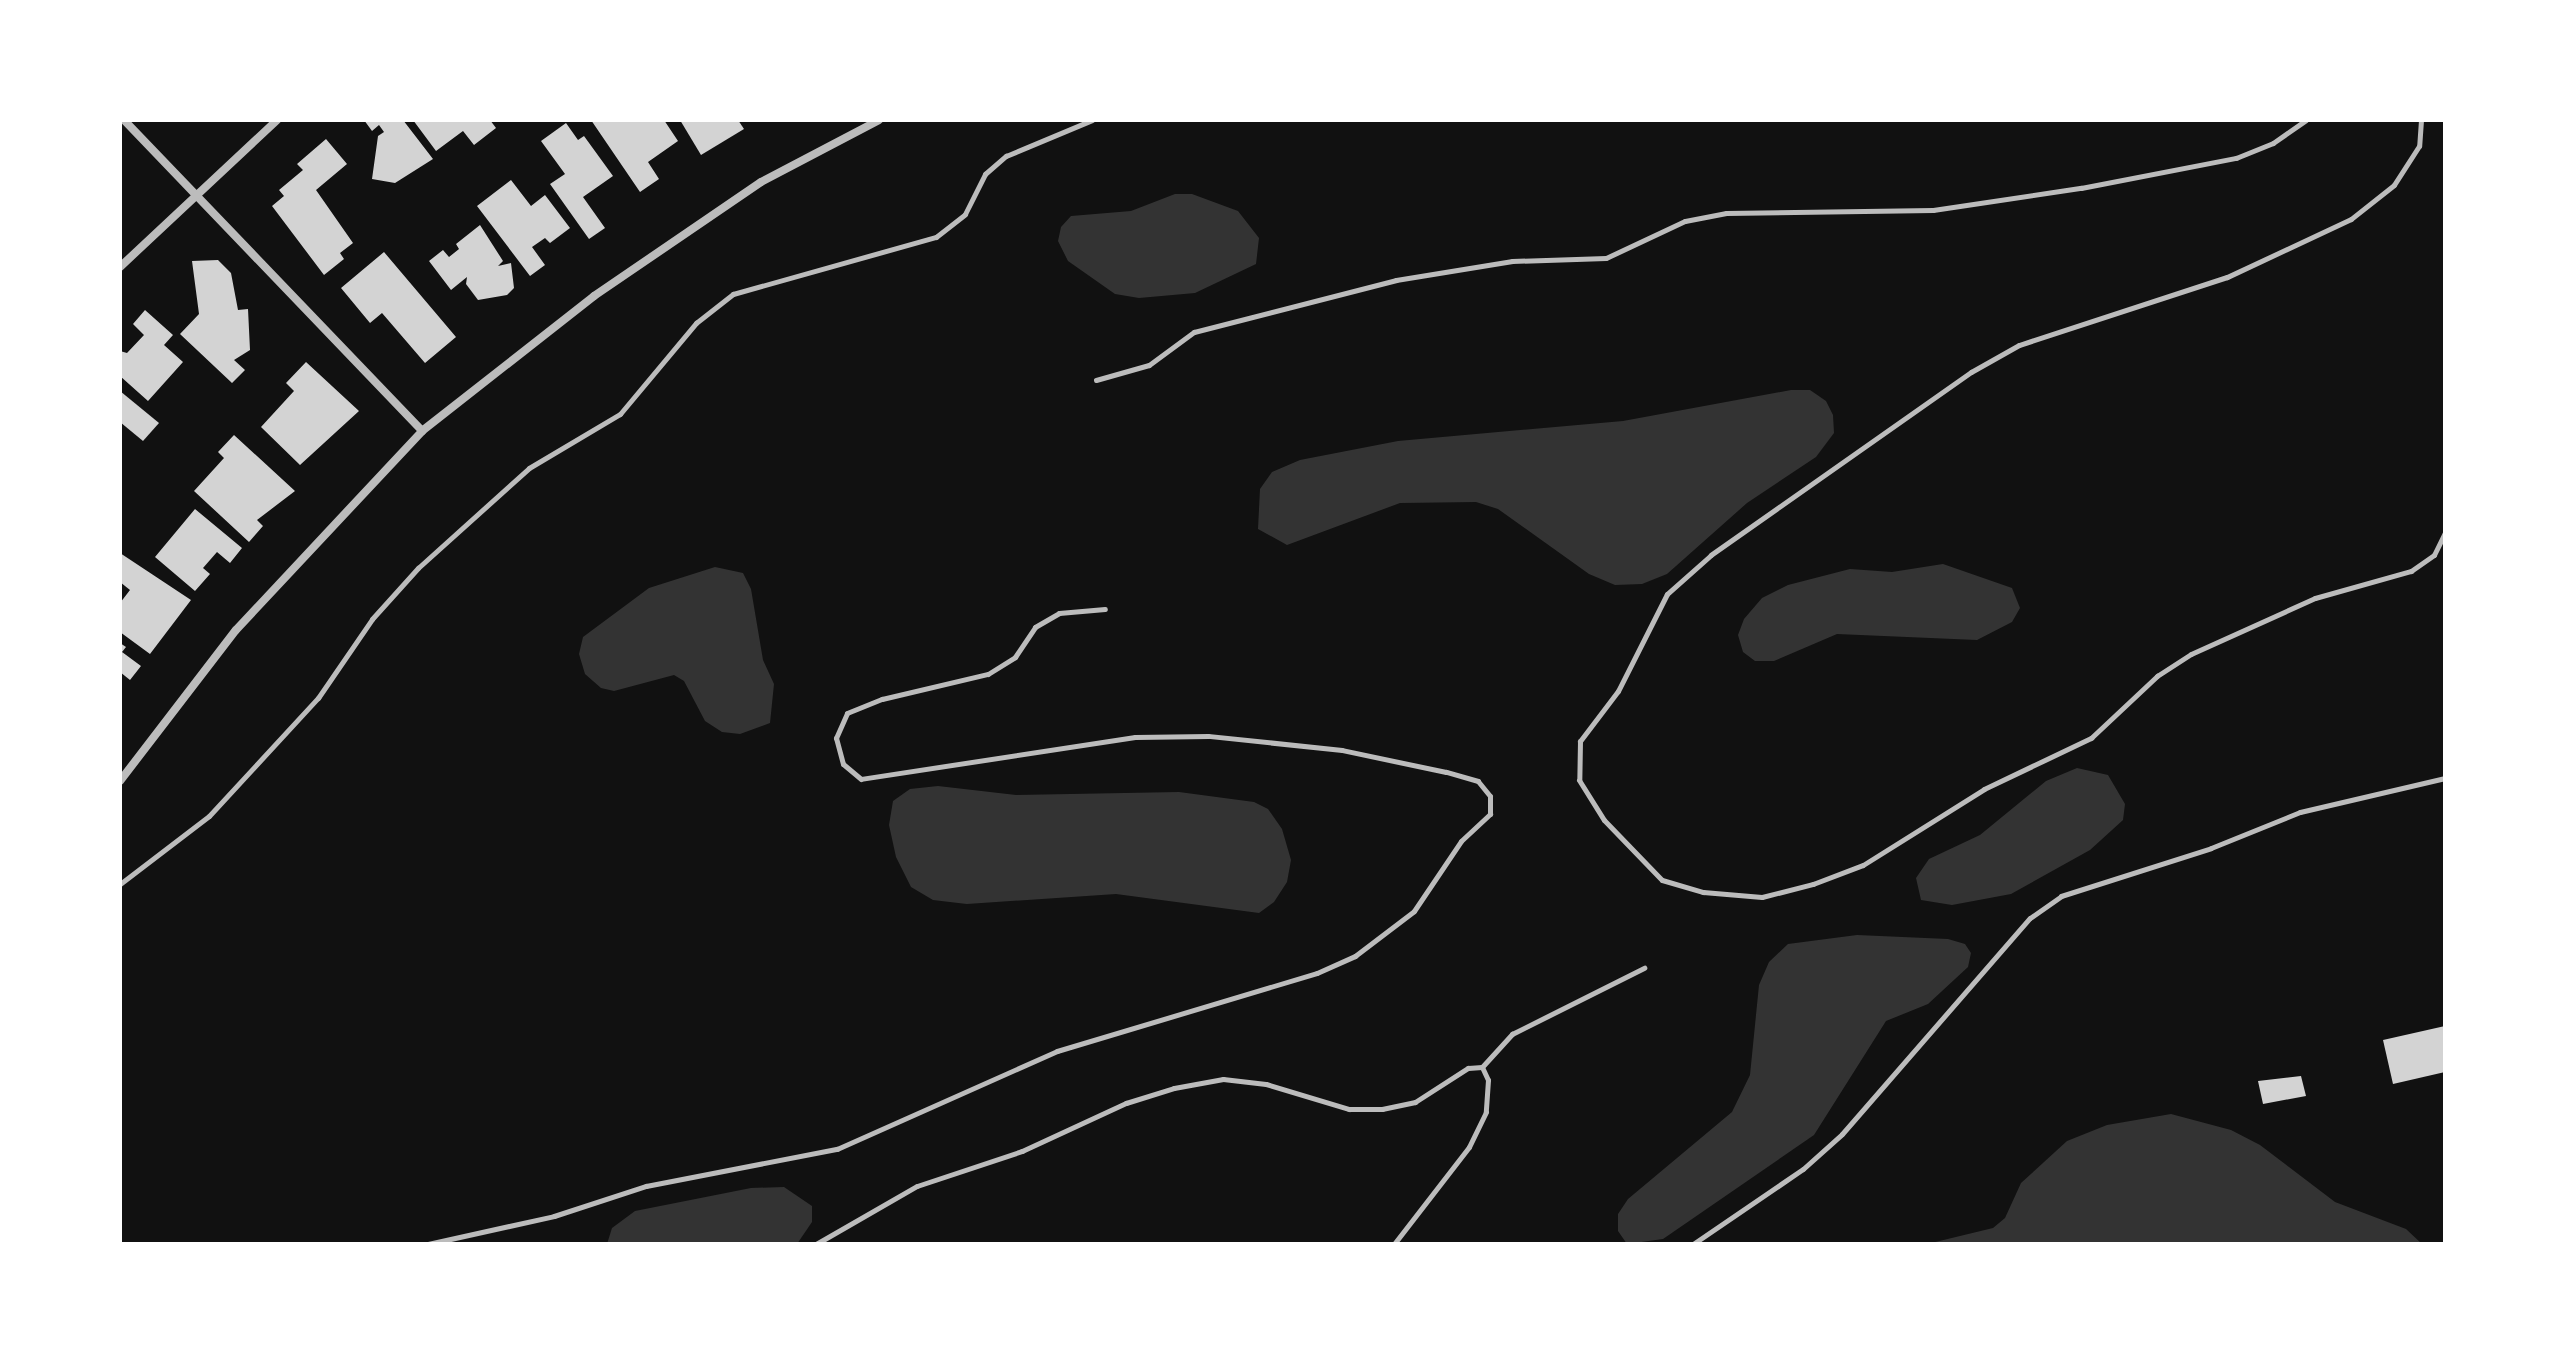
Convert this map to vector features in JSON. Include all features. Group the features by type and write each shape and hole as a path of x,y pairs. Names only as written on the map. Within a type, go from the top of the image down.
{"street":[{"path":"124,120 422,431"},
{"path":"120,267 195,193 277,120"},
{"path":"120,781 236,630 422,431 594,296 748,191 879,120"}],"lane":[{"path":"120,884 209,816 318,698 372,619 418,568 529,468 620,414 708,314 733,294 936,237 965,214 985,174 1006,156 1092,120"},
{"path":"1096,380 1149,365 1194,332 1396,280 1512,261 1606,258 1685,221 1726,213 1933,210 2081,188 2236,158 2273,143 2306,120"},
{"path":"2421,120 2419,146 2394,185 2351,219 2227,277 2019,345 1971,372 1711,555 1667,594 1618,691 1580,741 1579,780 1604,820 1662,880 1703,892 1762,897 1813,884 1863,865 1984,789 2091,738 2157,676 2191,654 2315,598 2411,571 2434,555 2445,532"},
{"path":"428,1244 554,1216 646,1186 837,1149 1057,1051 1317,973 1355,956 1414,911 1461,841 1490,814 1490,796 1478,781 1431,768 1342,750 1208,736 1135,737 861,779 843,764 836,738 847,713 882,699 988,674 1015,657 1035,627 1059,613 1105,609"},
{"path":"1693,1244 1803,1169 1842,1134 1894,1069 1964,1000 2030,918 2061,896 2211,848 2300,812 2445,778"},
{"path":"816,1244 870,1208 917,1186 1022,1151 1126,1103 1174,1088 1223,1079 1266,1084 1349,1109 1382,1109 1415,1102 1468,1068 1482,1067 1512,1034 1644,968"},
{"path":"1394,1244 1469,1147 1486,1112 1488,1080 1482,1067"}],"shaded area":[{"path":"1175,194 1192,194 1238,211 1259,238 1256,264 1195,293 1139,298 1115,294 1068,261 1058,241 1061,227 1071,216 1131,211"},
{"path":"1791,390 1810,390 1826,401 1833,415 1834,433 1816,457 1747,503 1667,574 1642,584 1615,585 1589,574 1498,509 1476,502 1400,503 1287,545 1258,529 1260,489 1272,472 1300,460 1398,441 1623,421"},
{"path":"1943,564 2012,588 2020,608 2012,622 1977,640 1837,634 1774,661 1755,661 1743,652 1738,635 1744,619 1762,598 1788,585 1850,569 1892,572"},
{"path":"715,567 743,573 751,589 763,660 774,684 770,723 740,734 722,732 705,721 684,681 674,675 614,691 601,688 585,674 579,654 583,637 649,588"},
{"path":"2077,768 2108,775 2125,804 2123,820 2090,850 2011,894 1952,905 1921,900 1916,878 1929,859 1980,835 2046,781"},
{"path":"938,786 1016,795 1179,792 1254,802 1268,809 1282,829 1291,860 1287,882 1274,902 1259,913 1116,894 967,904 933,900 911,887 896,857 889,825 893,801 910,789"},
{"path":"1857,935 1948,939 1965,944 1971,953 1968,967 1928,1004 1886,1021 1814,1135 1663,1239 1627,1244 1618,1231 1618,1214 1628,1199 1732,1112 1750,1075 1759,985 1769,962 1788,944"},
{"path":"2171,1114 2231,1130 2260,1145 2335,1202 2406,1229 2422,1244 1927,1244 1993,1228 2005,1218 2021,1183 2067,1141 2107,1125"},
{"path":"784,1187 812,1206 812,1222 797,1244 607,1244 612,1228 635,1211 751,1188"}],"building":[{"path":"364,120 403,120 433,159 395,183 372,179 378,136 384,132 379,125 372,131"},
{"path":"413,120 490,120 496,128 474,145 463,131 436,151"},
{"path":"591,120 664,120 678,141 648,162 659,179 640,192"},
{"path":"680,120 738,120 744,129 701,155"},
{"path":"566,123 578,140 584,136 613,176 583,197 605,228 589,239 550,184 565,174 541,141"},
{"path":"326,139 347,164 316,190 353,243 340,253 344,259 324,275 272,206 284,196 279,190 303,170 297,164"},
{"path":"511,180 531,206 545,195 570,228 550,243 545,238 532,247 545,265 530,276 477,206"},
{"path":"480,225 503,261 498,266 511,263 514,288 507,295 478,300 466,284 467,277 451,290 429,261 443,250 449,257 459,249 456,244"},
{"path":"384,252 456,337 425,363 382,313 370,323 341,288"},
{"path":"218,260 231,273 238,310 248,309 250,350 234,360 245,370 232,383 180,334 199,314 192,261"},
{"path":"145,310 173,335 164,345 183,362 148,401 120,376 120,351 127,353 144,335 133,324"},
{"path":"306,362 359,411 300,465 261,427 294,391 286,383"},
{"path":"120,391 159,423 143,441 120,422"},
{"path":"234,435 295,491 257,520 263,526 249,542 194,491 224,458 218,452"},
{"path":"195,509 242,548 230,563 217,552 203,568 210,574 195,591 155,557"},
{"path":"120,553 191,600 150,654 120,632 120,603 130,590 120,582"},
{"path":"120,643 126,647 122,652 141,666 130,680 120,672"},
{"path":"2445,1026 2445,1072 2393,1084 2383,1040"},
{"path":"2301,1076 2306,1096 2263,1104 2258,1081"}]}
